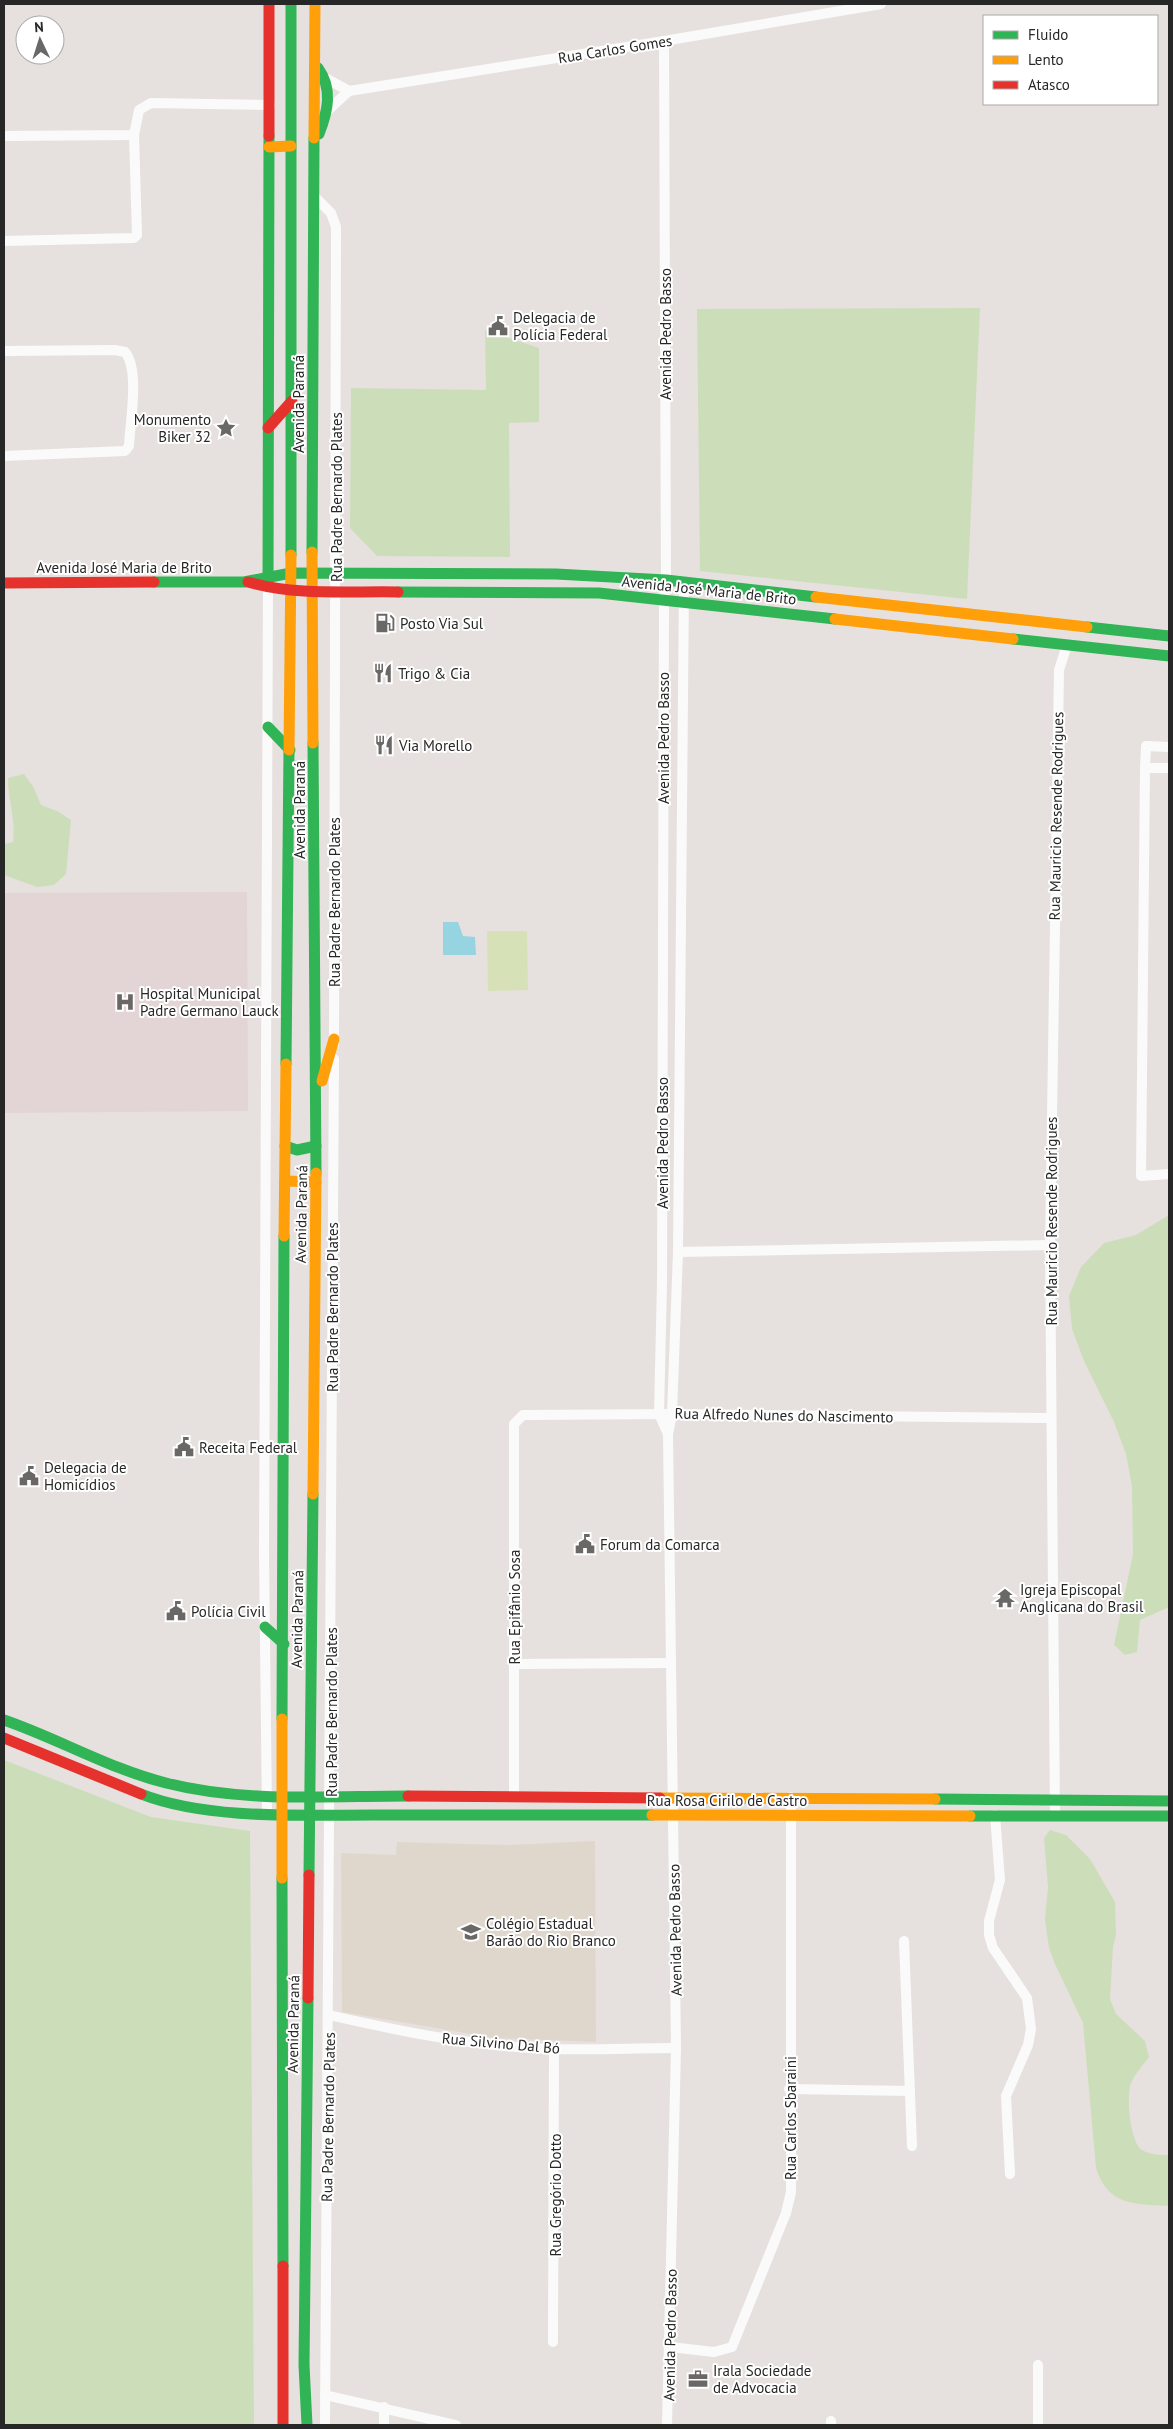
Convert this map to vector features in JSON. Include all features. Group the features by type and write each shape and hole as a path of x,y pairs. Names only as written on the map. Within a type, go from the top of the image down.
{"main road":[{"name":"Avenida Paraná","path":"268,582 269,4"},
{"name":"Avenida Paraná","path":"283,2425 282,1836 284,1816 284,1644 282,1384 292,590 291,4"},
{"name":"Avenida Paraná","path":"307,2425 304,2365 316,1182 312,573 316,4"},
{"path":"315,143 327,111 327,79 316,65"},
{"path":"269,147 291,146"},
{"path":"268,428 292,401"},
{"path":"492,593 499,582 496,572"},
{"name":"Avenida José Maria de Brito","path":"268,582 291,573 496,572 666,580 1169,636"},
{"name":"Avenida José Maria de Brito","path":"4,583 268,582 292,590 313,591 599,593 1169,656"},
{"path":"268,727 290,750"},
{"path":"316,1108 334,1039"},
{"path":"286,1146 297,1150 316,1146"},
{"path":"285,1182 305,1180 316,1182"},
{"path":"265,1627 284,1644"},
{"path":"4,1720 123,1770 172,1786 206,1793 268,1797 514,1796 1169,1801"},
{"name":"Rua Rosa Cirilo de Castro","path":"4,1738 154,1799 190,1807 267,1815 995,1814 1169,1816"},
{"path":"828,1798 828,1814"},
{"path":"283,2368 295,2373 304,2365"},
{"path":"283,2404 296,2403 307,2410"}],"street":[{"name":"Rua Carlos Gomes","path":"349,91 881,4"},
{"name":"Avenida Pedro Basso","path":"664,41 666,580 664,600 662,1283 659,1414 668,1434"},
{"path":"327,79 349,91 327,111"},
{"path":"4,241 130,240 137,235 134,136 139,110 151,103 270,104"},
{"path":"4,136 134,136"},
{"name":"Rua Padre Bernardo Plates","path":"314,196 331,213 336,227 334,1039 325,2425"},
{"path":"4,351 115,350 125,352 130,358 133,371 129,446 125,451 120,453 4,456"},
{"path":"267,1815 265,1627 268,582"},
{"name":"Avenida Pedro Basso","path":"667,2425 676,2048 668,1434 672,1414 678,1252 682,602 684,583"},
{"name":"Rua Mauricio Resende Rodrigues","path":"1055,1815 1050,1245 1059,670 1067,645"},
{"path":"1169,747 1146,746 1144,768 1141,1176 1169,1174"},
{"path":"1144,768 1169,768"},
{"path":"678,1252 1050,1245"},
{"name":"Rua Alfredo Nunes do Nascimento","path":"518,1418 523,1415 659,1414 1051,1418"},
{"name":"Rua Epifânio Sosa","path":"514,1796 514,1424 518,1418"},
{"path":"514,1664 671,1663"},
{"name":"Rua Carlos Sbaraini","path":"670,2347 714,2352 732,2347 786,2213 791,2192 789,2089 791,1798"},
{"path":"995,1814 1000,1880 989,1921 989,1935 993,1948 1026,1998 1031,2029 1028,2045 1006,2096 1010,2174"},
{"path":"904,1941 912,2146"},
{"name":"Rua Silvino Dal Bó","path":"329,2015 401,2032 484,2044 554,2049 676,2048"},
{"name":"Rua Gregório Dotto","path":"553,2342 555,2282 554,2049"},
{"path":"789,2089 910,2090"},
{"path":"1038,2365 1038,2425"},
{"path":"325,2394 456,2425"},
{"path":"384,2407 384,2425"}],"shaded area":[{"name":"Hospital Municipal Padre Germano Lauck","path":"247,892 248,1111 4,1113 4,893"},
{"path":"595,1841 596,2042 495,2038 342,2012 341,1853 396,1855 397,1842 507,1845"}],"green space":[{"path":"980,308 967,599 700,571 697,309"},
{"path":"485,330 539,348 539,422 509,423 510,557 377,556 350,528 351,388 486,390"},
{"path":"24,774 34,788 41,805 57,811 71,820 66,874 54,885 37,887 4,875 4,844 13,842 14,834 8,778"},
{"path":"487,931 527,931 528,990 488,991"},
{"path":"1169,1215 1169,1609 1167,1608 1140,1620 1137,1652 1125,1655 1114,1645 1133,1554 1132,1486 1126,1454 1114,1422 1084,1361 1072,1329 1069,1296 1081,1267 1104,1243 1136,1235"},
{"path":"4,1760 151,1817 250,1831 254,2425 4,2425"},
{"path":"1050,1830 1066,1835 1090,1859 1115,1902 1116,1935 1113,1947 1110,1999 1116,2014 1145,2041 1149,2057 1131,2083 1129,2098 1130,2118 1138,2146 1142,2150 1152,2154 1169,2155 1169,2206 1134,2203 1115,2196 1101,2180 1096,2168 1083,2023 1049,1948 1045,1920 1048,1887 1044,1838"}],"water":[{"path":"443,922 458,922 463,936 475,937 476,955 443,955"}],"traffic: fast":[{"path":"291,4 291,555"},
{"path":"318,68 323,76 327,92 327,109 319,134"},
{"path":"268,586 269,136"},
{"path":"312,552 314,138"},
{"path":"154,582 244,582 291,573 556,574 666,580 816,597"},
{"path":"398,592 599,593 835,619"},
{"path":"1087,627 1169,636"},
{"path":"1013,639 1169,656"},
{"path":"268,727 290,750"},
{"path":"313,743 316,1173"},
{"path":"286,1064 289,750"},
{"path":"285,1146 297,1150 316,1146"},
{"path":"282,1719 284,1236"},
{"path":"309,1875 313,1494"},
{"path":"265,1627 284,1644"},
{"path":"4,1720 125,1770 166,1783 196,1789 256,1796 286,1797 408,1796"},
{"path":"141,1794 195,1808 256,1814 652,1815"},
{"path":"935,1799 1169,1801"},
{"path":"970,1816 1169,1816"},
{"path":"282,1878 283,2266"},
{"path":"307,2425 304,2365 308,1998"}],"traffic: slow":[{"path":"314,138 315,4"},
{"path":"269,147 291,146"},
{"path":"312,552 313,743"},
{"path":"289,750 291,555"},
{"path":"816,597 1087,627"},
{"path":"835,619 1013,639"},
{"path":"322,1081 334,1039"},
{"path":"284,1236 286,1064"},
{"path":"313,1494 316,1173"},
{"path":"285,1181 316,1182"},
{"path":"282,1719 282,1878"},
{"path":"660,1798 935,1799"},
{"path":"652,1815 970,1816"}],"traffic: jam":[{"path":"269,4 269,136"},
{"path":"268,428 292,401"},
{"path":"4,583 154,582"},
{"path":"248,582 303,591 398,592"},
{"path":"4,1738 141,1794"},
{"path":"408,1796 660,1798"},
{"path":"308,1998 309,1875"},
{"path":"283,2266 283,2425"}],"place":[{"name":"Delegacia de Polícia Federal","path":"498,326"},
{"name":"Monumento Biker 32","path":"226,428"},
{"name":"Posto Via Sul","path":"385,623"},
{"name":"Trigo & Cia","path":"383,673"},
{"name":"Via Morello","path":"384,745"},
{"name":"Hospital Municipal Padre Germano Lauck","path":"125,1002"},
{"name":"Receita Federal","path":"184,1447"},
{"name":"Delegacia de Homicídios","path":"29,1476"},
{"name":"Forum da Comarca","path":"585,1544"},
{"name":"Igreja Episcopal Anglicana do Brasil","path":"1005,1598"},
{"name":"Polícia Civil","path":"176,1611"},
{"name":"Colégio Estadual Barão do Rio Branco","path":"471,1932"},
{"name":"Irala Sociedade de Advocacia","path":"698,2379"}]}
